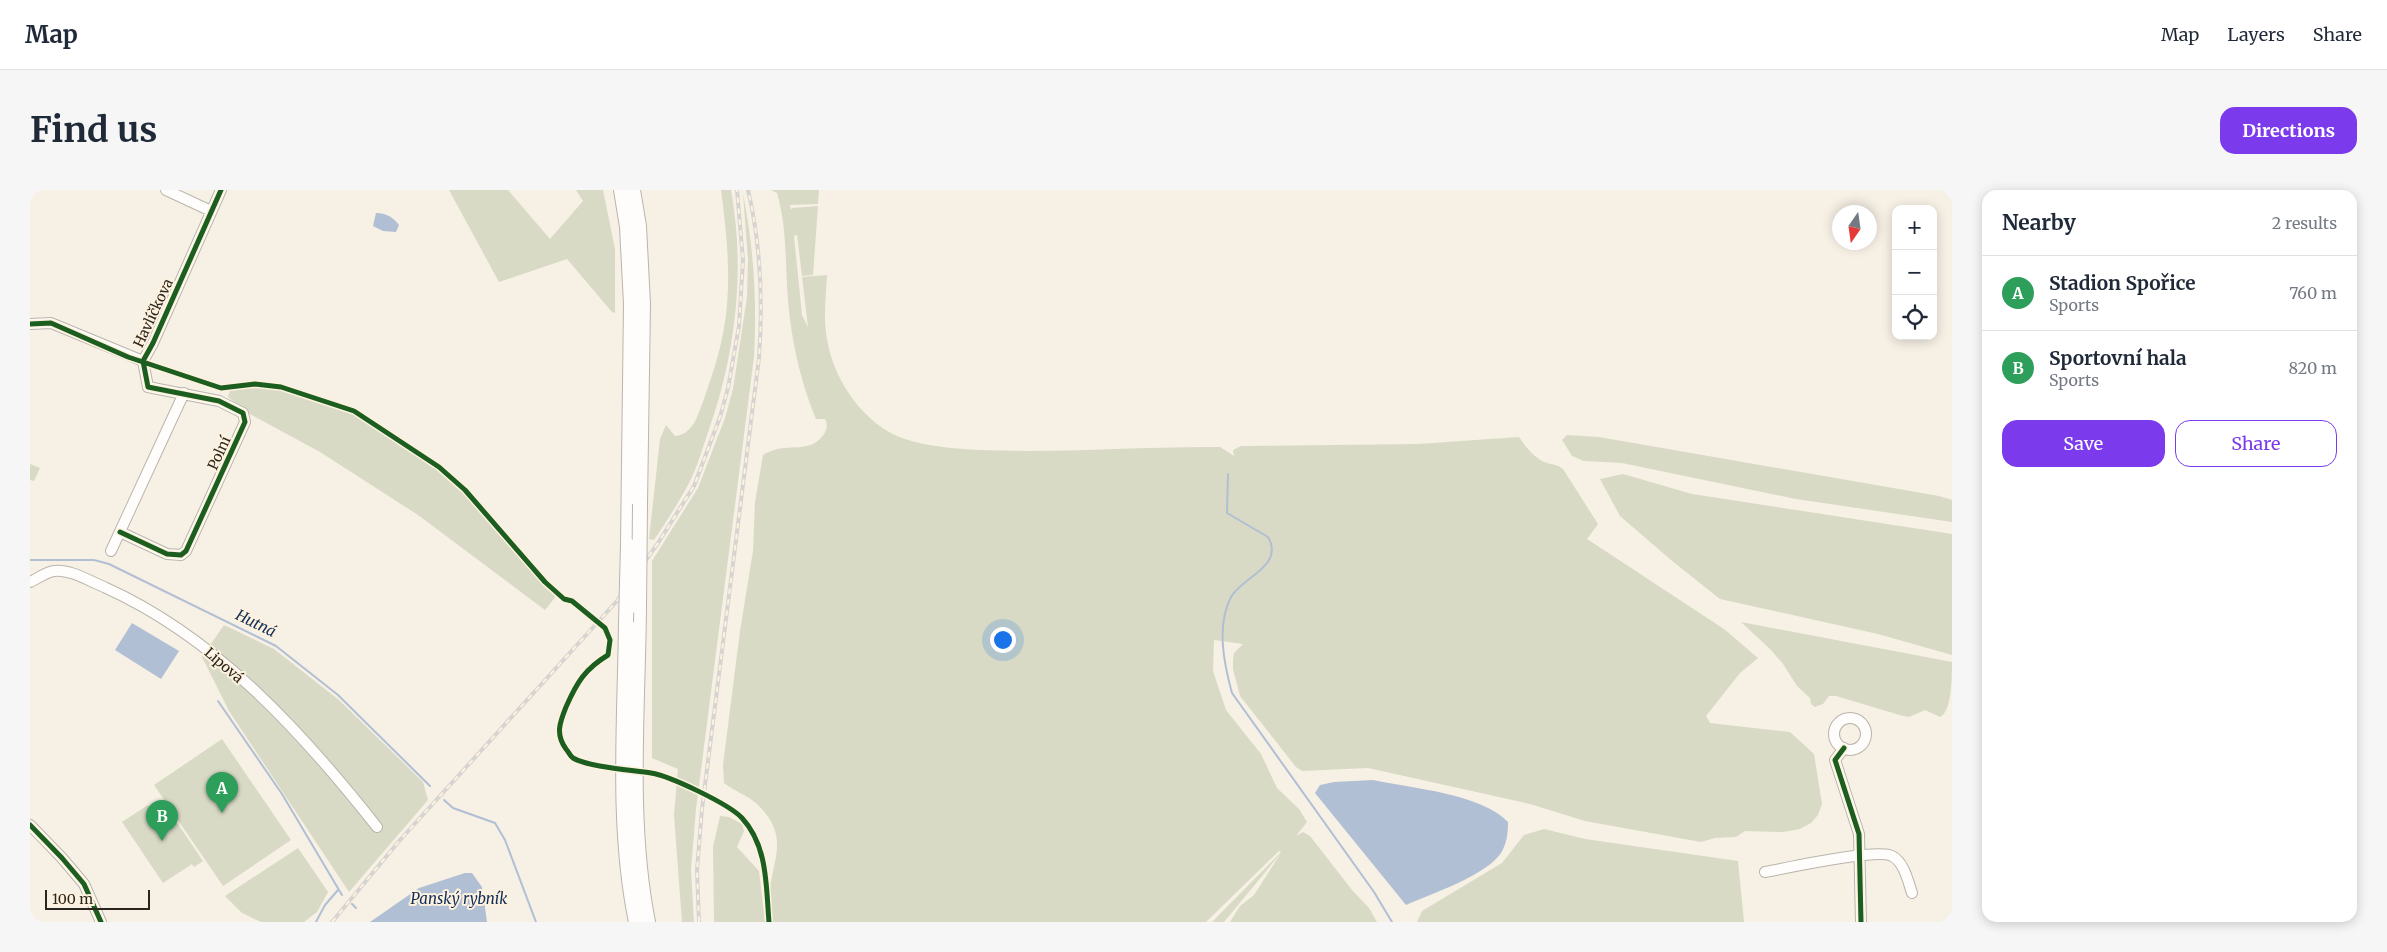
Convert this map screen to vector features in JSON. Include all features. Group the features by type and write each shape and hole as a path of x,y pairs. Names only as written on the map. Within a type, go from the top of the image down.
{"highway":[{"path":"621,190 627,227 631,296 625,836 628,876 636,922"},
{"path":"633,190 639,226 643,304 638,834 640,872 648,922"}],"street":[{"path":"166,190 211,211"},
{"name":"Havlíčkova","path":"34,323 51,323 128,357 143,361 153,343 221,190"},
{"path":"30,314 34,323"},
{"name":"Polní","path":"120,532 167,554 181,555 186,551 245,422 243,413 230,406 184,393 148,387 143,361"},
{"path":"111,551 184,393"},
{"name":"Lipová","path":"30,582 53,571 69,573 155,612 209,651 291,725 345,786 377,826"},
{"path":"1844,748 1835,760 1859,834 1861,922"},
{"path":"30,825 84,884 101,922"},
{"path":"1765,872 1860,856 1886,854 1893,856 1900,863 1912,893"}],"green space":[{"path":"449,190 508,190 550,239 583,201 576,190 603,190 615,249 615,313 612,312 567,259 499,282"},
{"path":"721,190 731,190 738,253 735,315 731,347 716,408 696,468 680,499 654,540 649,539 660,439 666,425 675,436 687,431 691,427 700,411 710,382 722,337 728,294 728,276 727,242"},
{"path":"771,190 819,190 818,204 790,205 791,210 792,208 818,206 813,275 802,276 797,235 794,236 802,315 808,327 802,277 827,275 825,323 830,355 836,370 853,400 864,412 890,433 905,439 950,448 996,450 1049,451 1220,447 1234,456 1233,450 1241,446 1418,444 1519,437 1539,459 1563,469 1598,524 1587,539 1724,629 1758,658 1740,673 1706,716 1710,723 1790,732 1814,754 1822,804 1818,815 1811,823 1800,829 1783,832 1745,831 1736,837 1715,838 1701,842 1585,821 1530,804 1368,768 1302,771 1296,767 1240,696 1233,669 1233,660 1234,653 1243,644 1214,640 1213,671 1226,710 1261,754 1277,788 1299,809 1307,822 1296,836 1303,832 1310,836 1352,890 1369,908 1377,922 1230,922 1240,906 1254,895 1281,853 1224,922 1212,922 1281,852 1279,851 1206,922 771,922 770,885 777,849 777,838 774,828 768,816 757,804 724,783 723,765 740,631 753,551 755,502 763,455 781,448 813,444 824,434 827,425 825,419 816,419 803,382 797,357 788,303 785,240 781,208 777,193"},
{"path":"743,194 754,275 754,357 696,809 691,870 694,922 682,922 674,815 678,769 652,758 652,561 698,488 725,418 733,389 747,297 748,260"},
{"path":"264,386 290,391 340,408 411,447 463,488 481,507 527,564 557,595 545,610 418,515 320,452 250,414 228,397 230,390"},
{"path":"1567,435 1599,437 1939,496 1952,500 1952,522 1796,499 1622,463 1584,461 1572,456 1562,440"},
{"path":"30,464 40,468 34,481 30,480"},
{"path":"1623,474 1692,494 1952,534 1952,655 1878,634 1720,599 1620,516 1600,479"},
{"path":"1741,622 1952,662 1952,676 1947,708 1940,717 1925,710 1909,717 1836,696 1829,696 1823,704 1815,707 1811,704 1810,698 1797,686 1783,664 1770,649"},
{"path":"224,625 274,649 339,700 423,782 428,800 349,892 229,711 202,657"},
{"path":"222,739 291,840 223,886 154,785"},
{"path":"163,802 203,861 194,867 192,864 163,883 122,822 148,805 158,819 162,816 156,807"},
{"path":"720,816 729,817 742,824 744,831 737,847 759,871 765,922 714,922 713,847"},
{"path":"1544,829 1585,839 1738,861 1744,922 1417,922 1422,911 1502,863 1524,835"},
{"path":"298,848 328,892 317,912 304,922 261,922 242,913 225,896"}],"water":[{"path":"376,213 389,216 394,220 399,225 396,232 383,231 373,226"},
{"path":"132,623 179,651 161,679 115,650"},
{"path":"1373,780 1426,789 1464,799 1496,812 1508,822 1507,838 1501,853 1484,869 1443,890 1406,905 1315,793 1320,785 1334,782"},
{"name":"Panský rybník","path":"465,873 472,873 482,887 487,922 370,922 419,888"}],"waterway":[{"path":"1228,474 1227,513 1268,537 1272,547 1271,556 1267,563 1236,590 1226,608 1223,645 1226,670 1232,693 1374,892 1392,922"},
{"name":"Hutná","path":"30,560 94,560 109,564 276,646 338,695 430,786"},
{"path":"218,701 282,794 342,895"},
{"name":"Hutná","path":"444,800 453,808 495,823 505,840 536,922"},
{"path":"316,922 325,905 338,890"},
{"path":"352,904 356,908"}],"railway":[{"path":"332,922 400,840 617,601 658,543 694,486 720,417 728,388 739,326 743,260 737,190"},
{"path":"699,922 697,870 702,809 759,358 760,274 756,232 748,190"}],"cycle path":[{"path":"143,361 153,343 221,190"},
{"path":"30,324 51,323 128,357 221,388 255,384 281,387 354,411 439,467 465,490 545,582 564,599 572,601 605,628 610,640 608,655 593,666 578,683 560,723 561,738 570,755 589,764 660,775 699,791 735,812 751,829 757,841 764,867 769,922"},
{"path":"120,532 167,554 181,555 186,551 245,422 243,413 219,401 148,387 143,361"},
{"path":"1844,748 1835,760 1859,834 1861,922"},
{"path":"30,825 84,884 101,922"}],"place":[{"name":"Stadion Spořice","path":"222,813"},
{"name":"Sportovní hala","path":"162,841"}]}
